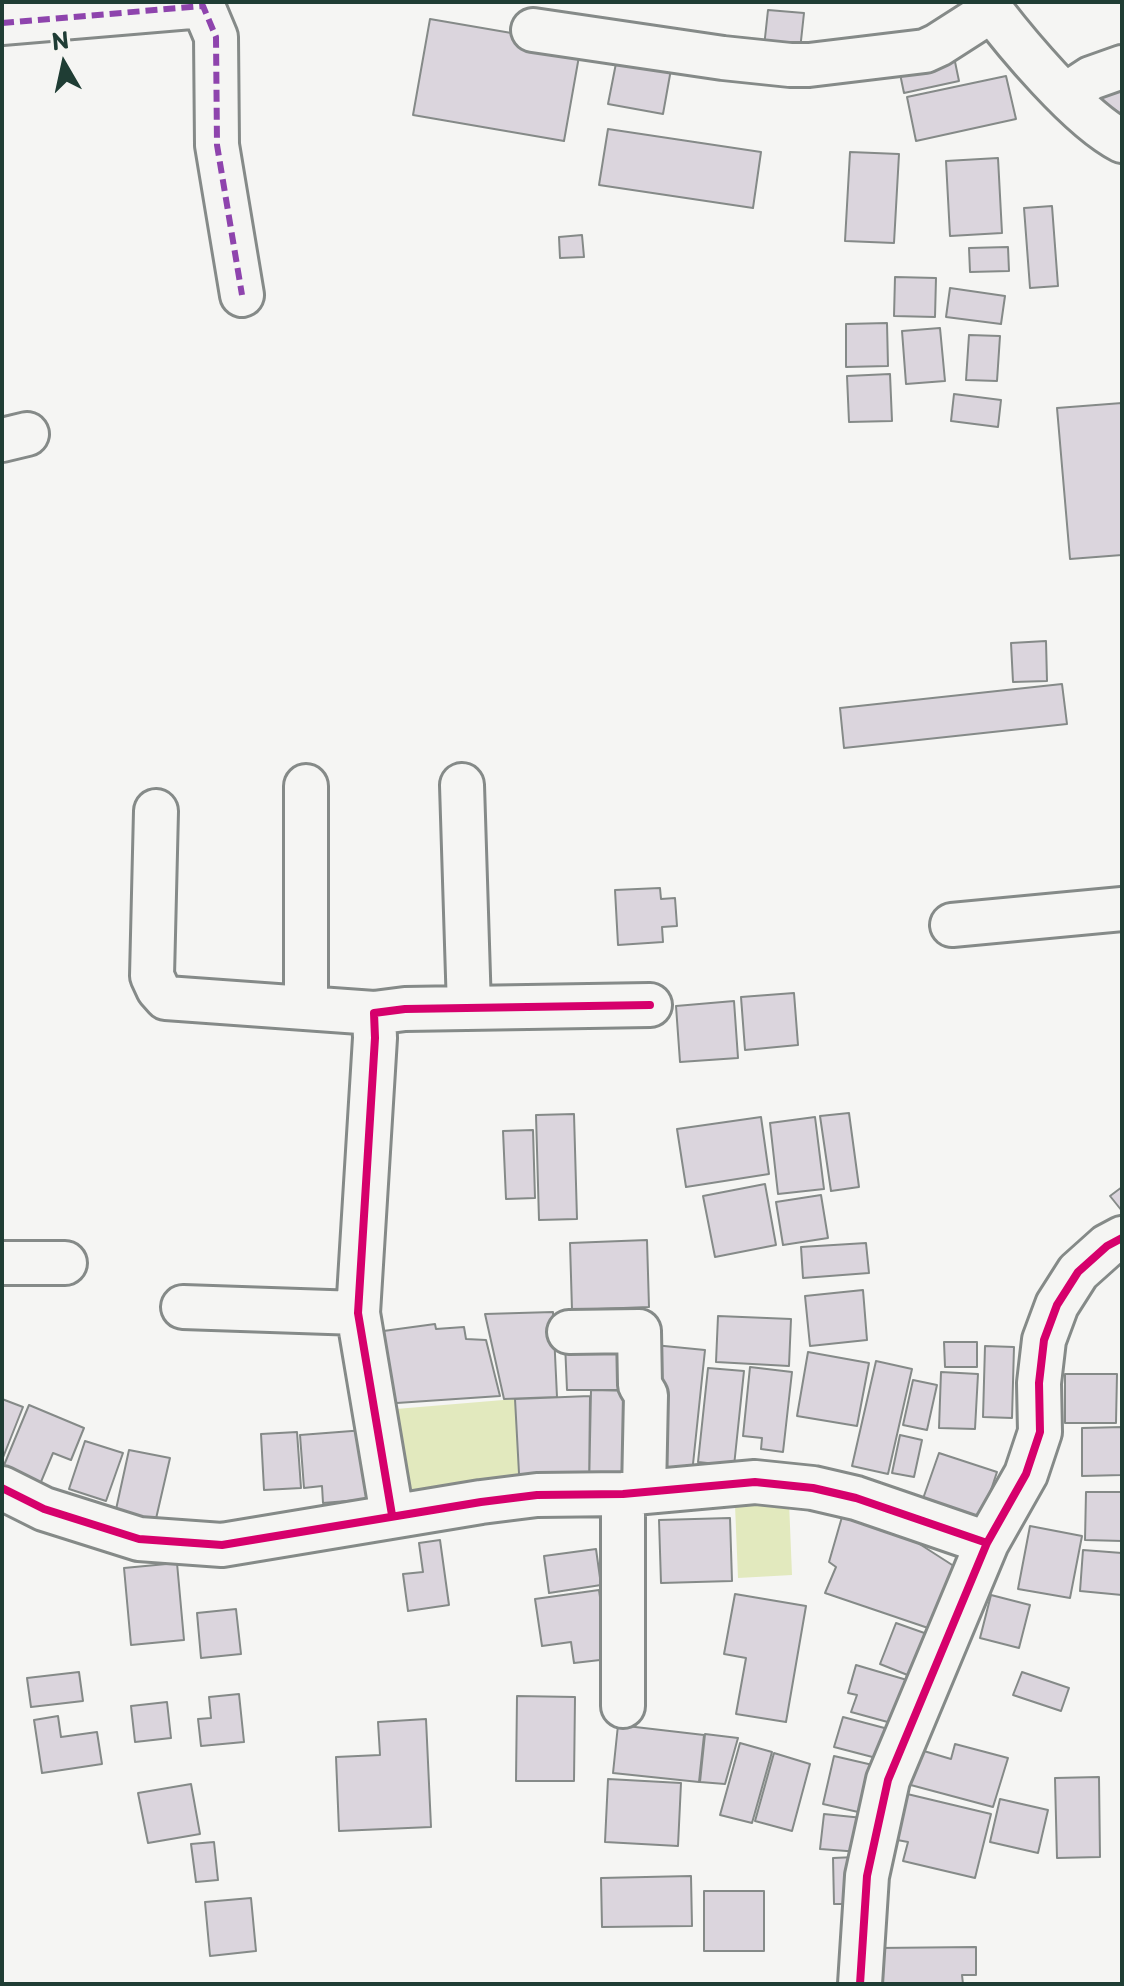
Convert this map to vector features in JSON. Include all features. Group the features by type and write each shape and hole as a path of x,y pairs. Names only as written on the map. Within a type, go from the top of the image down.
{"street":[{"path":"2,23 203,6 216,37 217,145 242,295"},
{"path":"533,30 723,58 809,65 925,51 938,45 988,6 1065,95 1107,134 1122,141"},
{"path":"1065,95 1091,78 1122,67"},
{"path":"462,785 469,1008"},
{"path":"306,786 306,1008"},
{"path":"156,811 152,976 166,998 374,1013 405,1009 650,1005"},
{"path":"952,925 1122,909"},
{"path":"374,1013 358,1313 392,1515"},
{"path":"860,1984 867,1876 888,1780 987,1543 1026,1474 1040,1432 1039,1383 1044,1340 1057,1305 1078,1272 1107,1246 1122,1238"},
{"path":"2,1263 65,1263"},
{"path":"183,1307 358,1313"},
{"path":"569,1332 639,1331 640,1385 646,1395 634,1493 623,1706"},
{"path":"2,1488 44,1509 139,1539 222,1545 355,1524 392,1515 537,1495 634,1493 755,1482 813,1488 856,1498 987,1543"}],"green space":[{"path":"515,1399 520,1492 401,1508 384,1410"},
{"path":"789,1502 792,1575 738,1578 735,1505"}],"building":[{"path":"768,10 804,13 800,50 764,47"},
{"path":"430,19 581,45 564,141 413,115"},
{"path":"619,48 673,58 663,114 608,104"},
{"path":"954,57 959,81 904,93 899,69"},
{"path":"1006,76 1016,119 916,141 907,97"},
{"path":"1122,80 1122,119 1108,122 1098,86"},
{"path":"608,129 761,152 753,208 599,185"},
{"path":"850,152 899,154 894,243 845,241"},
{"path":"998,158 1002,233 950,236 946,161"},
{"path":"1052,206 1058,286 1030,288 1024,208"},
{"path":"582,235 584,257 560,258 559,237"},
{"path":"1008,247 1009,271 970,272 969,248"},
{"path":"895,277 936,278 935,317 894,316"},
{"path":"950,288 1005,296 1001,324 946,317"},
{"path":"887,323 888,366 846,367 846,324"},
{"path":"940,328 945,381 906,384 902,331"},
{"path":"969,335 1000,336 997,381 966,380"},
{"path":"890,374 892,421 849,422 847,376"},
{"path":"954,394 1001,400 998,427 951,421"},
{"path":"1122,403 1122,555 1070,559 1057,408"},
{"path":"1046,641 1047,681 1013,682 1011,643"},
{"path":"1062,684 1067,724 844,748 840,708"},
{"path":"660,888 661,899 675,898 677,926 662,927 663,942 618,945 615,890"},
{"path":"794,993 798,1045 745,1050 741,997"},
{"path":"734,1001 738,1058 680,1062 676,1006"},
{"path":"849,1113 859,1187 831,1191 820,1116"},
{"path":"574,1114 577,1219 539,1220 536,1115"},
{"path":"761,1117 769,1174 686,1187 677,1129"},
{"path":"815,1117 824,1189 778,1194 770,1123"},
{"path":"533,1130 535,1198 506,1199 503,1131"},
{"path":"765,1184 776,1245 715,1257 703,1196"},
{"path":"1122,1187 1122,1211 1110,1196"},
{"path":"821,1195 828,1238 783,1245 776,1202"},
{"path":"647,1240 649,1307 572,1310 570,1243"},
{"path":"866,1243 869,1273 803,1278 801,1247"},
{"path":"863,1290 867,1340 810,1346 805,1296"},
{"path":"553,1312 557,1397 504,1399 485,1314"},
{"path":"718,1316 791,1319 789,1366 716,1362"},
{"path":"435,1324 436,1329 464,1327 466,1339 486,1340 500,1396 382,1404 376,1332"},
{"path":"944,1342 977,1342 977,1367 945,1367"},
{"path":"565,1343 622,1343 622,1390 567,1390"},
{"path":"654,1345 705,1350 691,1483 653,1479"},
{"path":"985,1346 1014,1347 1012,1418 983,1417"},
{"path":"808,1352 869,1363 857,1426 797,1416"},
{"path":"876,1361 912,1369 888,1474 852,1466"},
{"path":"750,1367 792,1372 783,1452 761,1449 762,1438 743,1436"},
{"path":"708,1368 744,1371 734,1466 698,1462"},
{"path":"941,1372 978,1374 975,1429 939,1428"},
{"path":"1065,1374 1117,1374 1116,1423 1065,1423"},
{"path":"913,1380 937,1385 927,1430 903,1425"},
{"path":"591,1390 637,1391 635,1489 589,1490"},
{"path":"590,1396 589,1490 520,1492 515,1399"},
{"path":"2,1399 23,1407 2,1460"},
{"path":"29,1405 84,1428 71,1460 53,1453 38,1489 2,1470"},
{"path":"1122,1427 1122,1475 1082,1476 1082,1428"},
{"path":"365,1430 371,1499 323,1503 322,1486 304,1488 300,1435"},
{"path":"297,1432 301,1488 264,1490 261,1434"},
{"path":"900,1435 922,1440 914,1477 892,1473"},
{"path":"85,1441 123,1453 106,1501 69,1489"},
{"path":"129,1450 170,1458 155,1523 115,1514"},
{"path":"939,1453 997,1472 980,1523 918,1513"},
{"path":"1086,1492 1122,1492 1122,1541 1085,1540"},
{"path":"846,1503 924,1528 918,1543 960,1570 934,1630 825,1593 836,1567 829,1562"},
{"path":"730,1518 732,1581 661,1583 659,1520"},
{"path":"1030,1526 1082,1536 1070,1598 1018,1589"},
{"path":"440,1540 449,1605 408,1611 403,1574 423,1572 419,1543"},
{"path":"596,1549 601,1585 549,1593 544,1556"},
{"path":"1083,1550 1122,1553 1122,1595 1080,1591"},
{"path":"177,1563 184,1640 131,1645 124,1568"},
{"path":"599,1590 609,1659 574,1663 571,1642 542,1646 535,1599"},
{"path":"735,1594 806,1606 786,1722 736,1714 746,1658 724,1654"},
{"path":"991,1595 1030,1605 1019,1648 980,1638"},
{"path":"236,1609 241,1654 201,1658 197,1613"},
{"path":"896,1623 930,1635 915,1678 880,1664"},
{"path":"856,1665 907,1680 895,1724 851,1712 857,1695 848,1693"},
{"path":"79,1672 83,1701 31,1707 27,1678"},
{"path":"1022,1672 1069,1688 1061,1711 1013,1695"},
{"path":"239,1694 244,1742 201,1746 198,1719 211,1718 209,1697"},
{"path":"517,1696 575,1697 574,1781 516,1781"},
{"path":"167,1702 171,1738 135,1742 131,1706"},
{"path":"58,1716 61,1737 97,1732 102,1764 42,1773 34,1720"},
{"path":"843,1717 892,1730 884,1760 834,1747"},
{"path":"426,1719 431,1827 339,1831 336,1757 380,1755 378,1722"},
{"path":"618,1725 704,1735 699,1782 613,1773"},
{"path":"705,1734 738,1738 725,1784 700,1782"},
{"path":"740,1743 772,1752 752,1823 720,1815"},
{"path":"955,1744 1008,1758 993,1807 907,1784 917,1749 951,1759"},
{"path":"774,1753 810,1764 792,1831 755,1821"},
{"path":"834,1756 877,1766 867,1814 823,1804"},
{"path":"1099,1777 1100,1857 1057,1858 1055,1778"},
{"path":"608,1779 681,1783 678,1846 605,1842"},
{"path":"191,1784 200,1834 148,1843 138,1793"},
{"path":"903,1793 991,1814 975,1878 903,1861 908,1842 892,1839"},
{"path":"1000,1799 1048,1810 1038,1853 990,1842"},
{"path":"824,1814 863,1818 860,1852 820,1849"},
{"path":"214,1842 218,1880 196,1882 191,1844"},
{"path":"856,1857 857,1904 834,1904 833,1858"},
{"path":"691,1876 692,1926 602,1927 601,1878"},
{"path":"704,1891 764,1891 764,1951 704,1951"},
{"path":"251,1898 256,1951 210,1956 205,1902"},
{"path":"976,1947 976,1975 962,1975 963,1984 877,1984 877,1948"}],"marked path":[{"path":"2,23 203,6 216,37 217,145 242,295"}],"cycle path":[{"path":"392,1515 358,1313 374,1013 405,1009 650,1005"},
{"path":"860,1984 867,1876 888,1780 987,1543 1026,1474 1040,1432 1039,1383 1044,1340 1057,1305 1078,1272 1107,1246 1122,1238"},
{"path":"2,1488 44,1509 139,1539 222,1545 537,1495 623,1494 755,1482 813,1488 856,1498 987,1543"}]}
